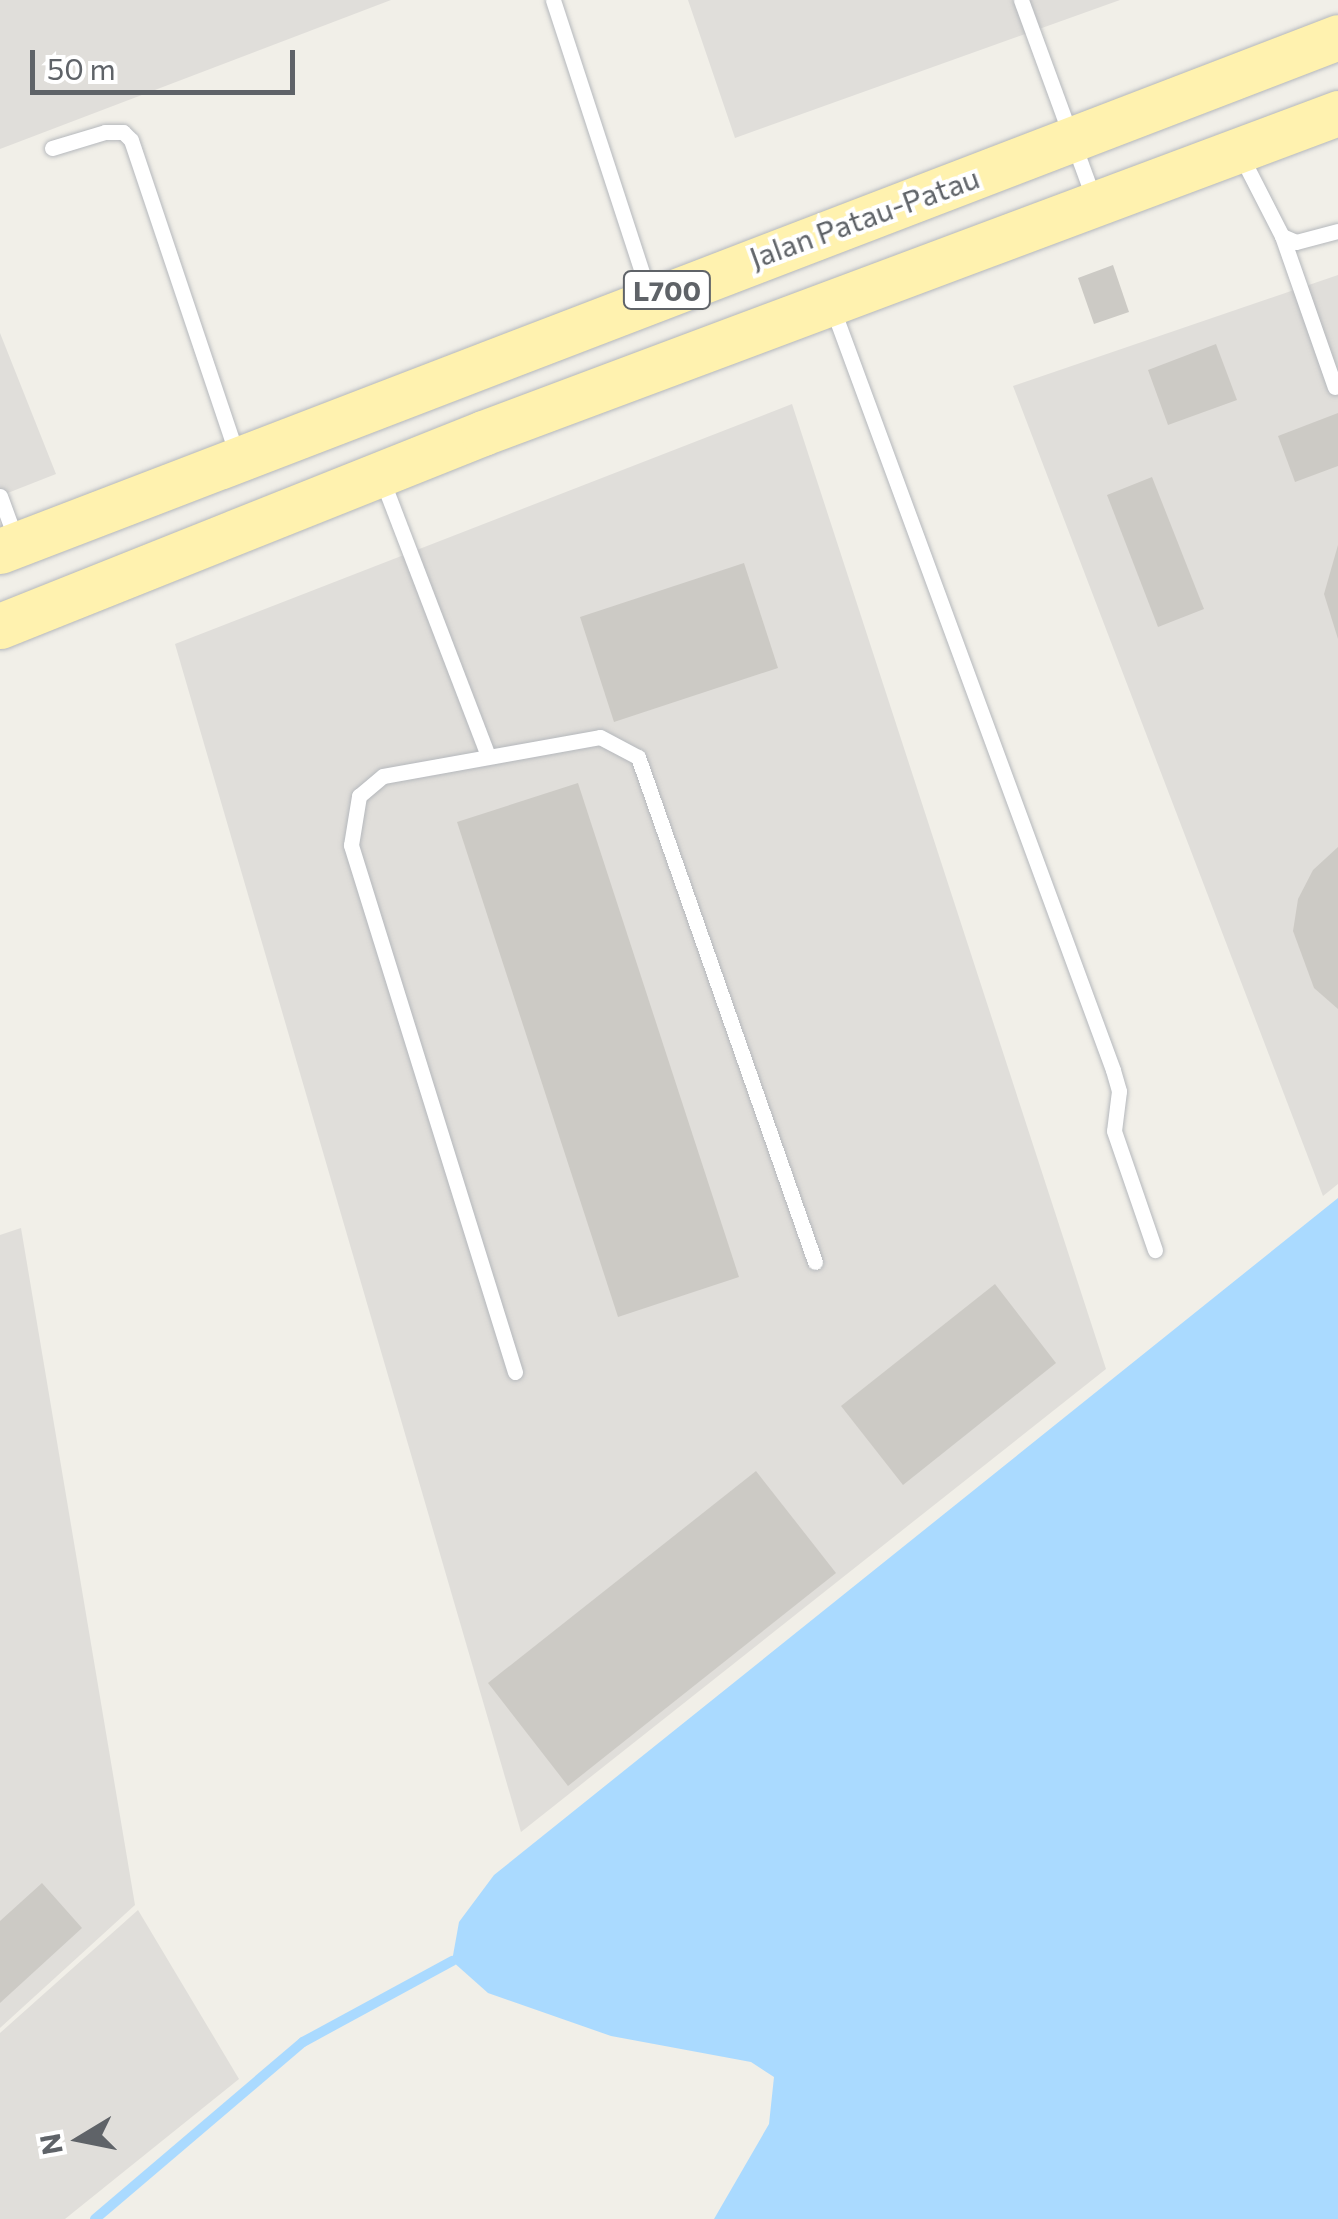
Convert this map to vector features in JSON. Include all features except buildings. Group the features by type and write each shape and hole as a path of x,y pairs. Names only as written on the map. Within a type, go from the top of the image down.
{"main road":[{"name":"Jalan Patau-Patau","path":"9,547 650,296 1073,140 1338,37"},
{"name":"L700","path":"0,626 380,474 1338,114"}],"lane":[{"path":"553,0 650,296"},
{"path":"1022,0 1096,206"},
{"path":"52,148 105,132 123,132 131,140 238,459"},
{"path":"1238,150 1282,236 1335,387"},
{"path":"1282,236 1296,242 1338,231"},
{"path":"832,305 1113,1070 1119,1091 1114,1132 1155,1250"},
{"path":"380,474 488,753"},
{"path":"0,496 9,547"},
{"path":"515,1372 356,865 350,822 359,796 383,776 488,753 600,738 638,757 815,1262"}],"shaded area":[{"path":"0,0 391,0 0,149"},
{"path":"688,0 1120,0 735,138"},
{"path":"1338,275 1338,1184 1323,1196 1013,386"},
{"path":"0,333 56,474 0,496"},
{"path":"792,404 1106,1369 521,1832 175,644"},
{"path":"21,1228 135,1905 0,2028 0,1235"},
{"path":"138,1910 239,2079 65,2219 0,2219 0,2033"}],"water":[{"path":"1338,1198 1338,2219 714,2219 769,2124 774,2077 751,2062 611,2036 488,1993 452,1961 459,1922 494,1875"}],"waterway":[{"path":"95,2219 303,2042 452,1961"}]}
